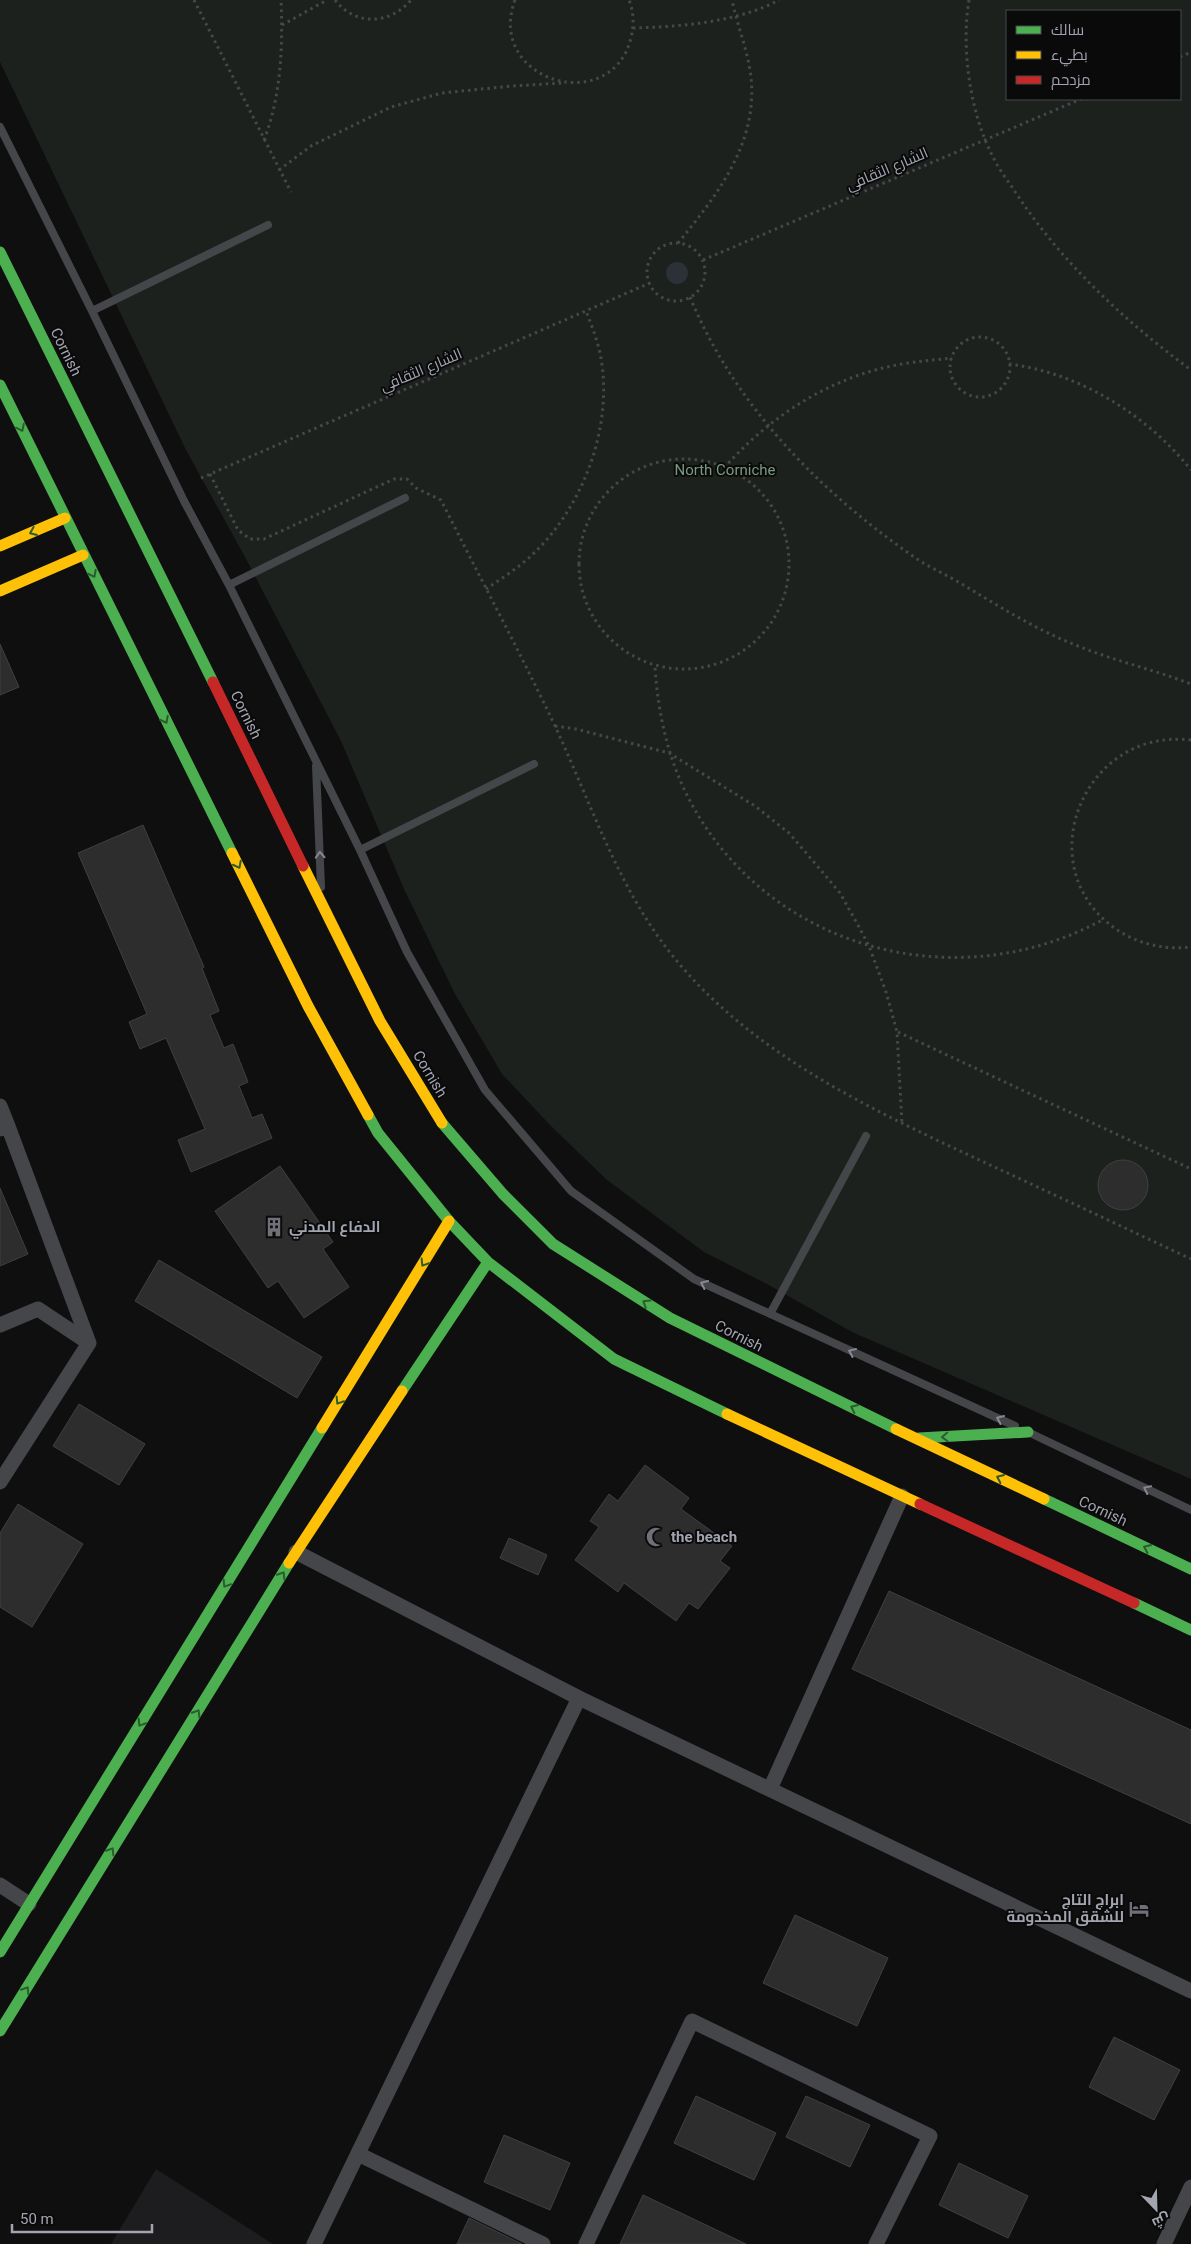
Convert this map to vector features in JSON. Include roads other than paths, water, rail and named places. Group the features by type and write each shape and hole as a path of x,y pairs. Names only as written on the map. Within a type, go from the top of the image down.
{"main road":[{"name":"Cornish","path":"0,252 380,1021 446,1130 503,1194 553,1244 670,1318 1191,1569"},
{"path":"0,385 313,1014 378,1133 450,1221 488,1262 614,1359 745,1423 1191,1630"},
{"path":"0,546 65,518"},
{"path":"0,590 83,555"},
{"path":"0,1952 450,1221"},
{"path":"0,2031 296,1552 488,1262"},
{"path":"916,1438 1028,1432"}],"street":[{"path":"0,1106 4,1128 89,1343"},
{"path":"0,1325 38,1310 89,1343"},
{"path":"0,1482 89,1343"},
{"path":"770,1790 902,1496"},
{"path":"296,1552 579,1698 1191,1991"},
{"path":"314,2244 579,1698"},
{"path":"0,1885 29,1904"},
{"path":"586,2244 692,2021 930,2136 876,2244"},
{"path":"358,2154 543,2244"},
{"path":"1164,2244 1191,2187"}],"lane":[{"path":"0,127 184,501 229,585 360,850 407,952 485,1090 571,1191 694,1280 1028,1432 1191,1510"},
{"path":"92,311 268,224"},
{"path":"229,585 406,498"},
{"path":"316,763 322,904"},
{"path":"360,850 534,764"},
{"path":"770,1314 866,1136"}],"place":[{"name":"الدفاع المدني","path":"274,1227"},
{"name":"the beach","path":"656,1537"},
{"name":"ابراج التاج للشقق المخدومة","path":"1139,1909"}],"park label":[{"name":"North Corniche","path":"725,470"}]}
